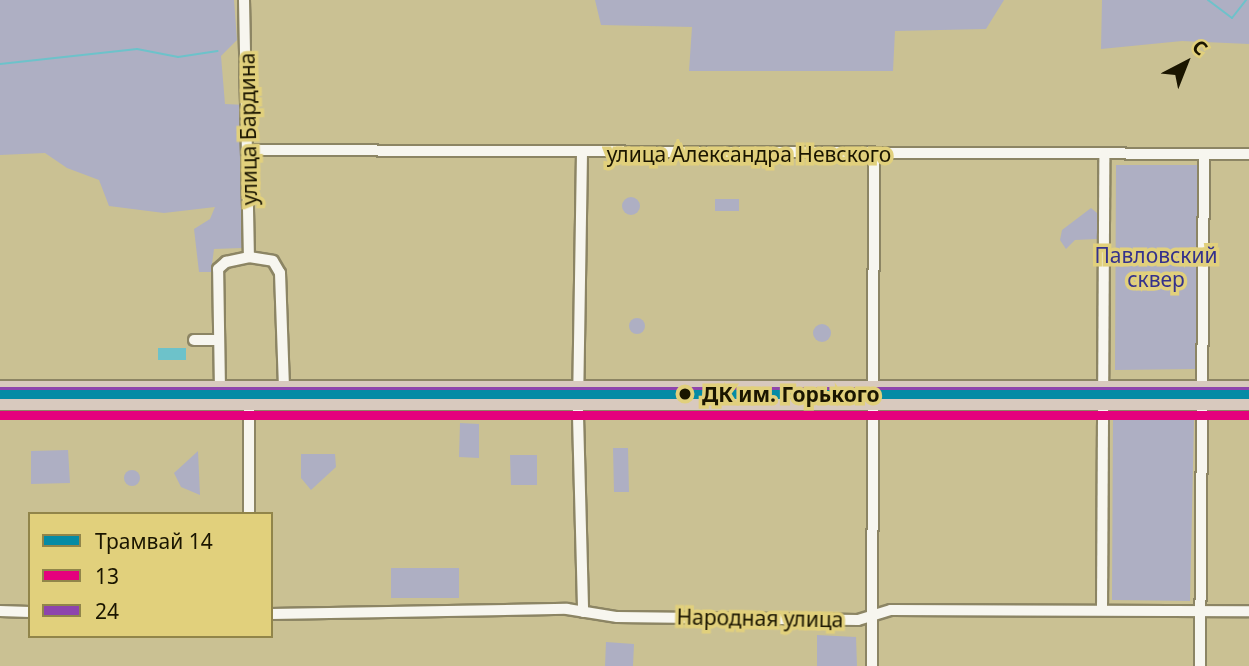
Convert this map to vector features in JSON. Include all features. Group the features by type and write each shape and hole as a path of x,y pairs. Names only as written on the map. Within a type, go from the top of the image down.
{"highway":[{"path":"0,388 220,390 249,397 284,389 580,396"},
{"path":"0,403 249,397 1203,395 1249,388"},
{"path":"1203,395 1249,403"}],"street":[{"name":"улица Бардина","path":"244,0 250,150 249,257"},
{"name":"улица Александра Невского","path":"250,150 874,155 1249,154"},
{"path":"582,153 580,396 583,612"},
{"path":"1102,610 1104,153"},
{"path":"1200,666 1204,153"},
{"path":"872,666 874,155"},
{"path":"220,390 218,269 226,261 249,257 273,261 280,273 284,389"},
{"path":"194,340 218,340"},
{"path":"249,397 249,512"},
{"name":"Народная улица","path":"273,614 583,612 671,618 858,620 891,610 1249,611"},
{"path":"0,611 28,612"}],"green space":[{"path":"0,0 234,0 237,40 221,56 225,104 246,105 242,248 214,249 211,272 199,272 194,229 210,219 215,207 164,213 109,206 99,180 67,168 45,153 0,155"},
{"path":"595,0 1004,0 986,29 895,31 893,71 689,71 692,27 601,25"},
{"path":"1102,0 1249,0 1249,44 1182,41 1101,49"},
{"name":"Павловский сквер","path":"1116,165 1197,165 1197,369 1115,370"},
{"path":"631,197 637,200 640,206 637,212 631,215 625,212 622,206 625,200"},
{"path":"715,199 739,199 739,211 715,211"},
{"path":"1091,208 1097,213 1097,239 1075,240 1066,249 1060,240 1062,230"},
{"path":"634,318 640,318 645,326 643,332 634,334 629,329 629,323"},
{"path":"822,324 828,327 831,333 828,339 822,342 816,339 813,333 816,327"},
{"path":"1113,418 1194,420 1190,601 1112,600"},
{"path":"460,423 479,424 479,458 459,457"},
{"path":"613,448 628,448 629,492 614,492"},
{"path":"68,450 70,483 31,484 31,451"},
{"path":"198,451 200,495 181,487 174,473"},
{"path":"301,454 335,454 336,467 311,490 301,478"},
{"path":"510,455 537,455 537,485 511,485"},
{"path":"129,470 135,470 140,478 138,484 129,486 124,481 124,475"},
{"path":"391,568 459,568 459,598 391,598"},
{"path":"817,635 856,637 857,666 817,666"},
{"path":"606,642 634,644 633,666 605,666"}],"water":[{"path":"158,348 186,348 186,360 158,360"}],"waterway":[{"path":"1208,0 1232,18 1246,0"},
{"path":"0,64 137,49 178,57 218,51"}],"tram line":[{"name":"14","path":"0,394 1249,394"}],"transit line":[{"name":"24","path":"0,391 1249,391"},
{"name":"13","path":"0,415 1249,415"}],"place":[{"name":"ДК им. Горького","path":"685,394"}]}
